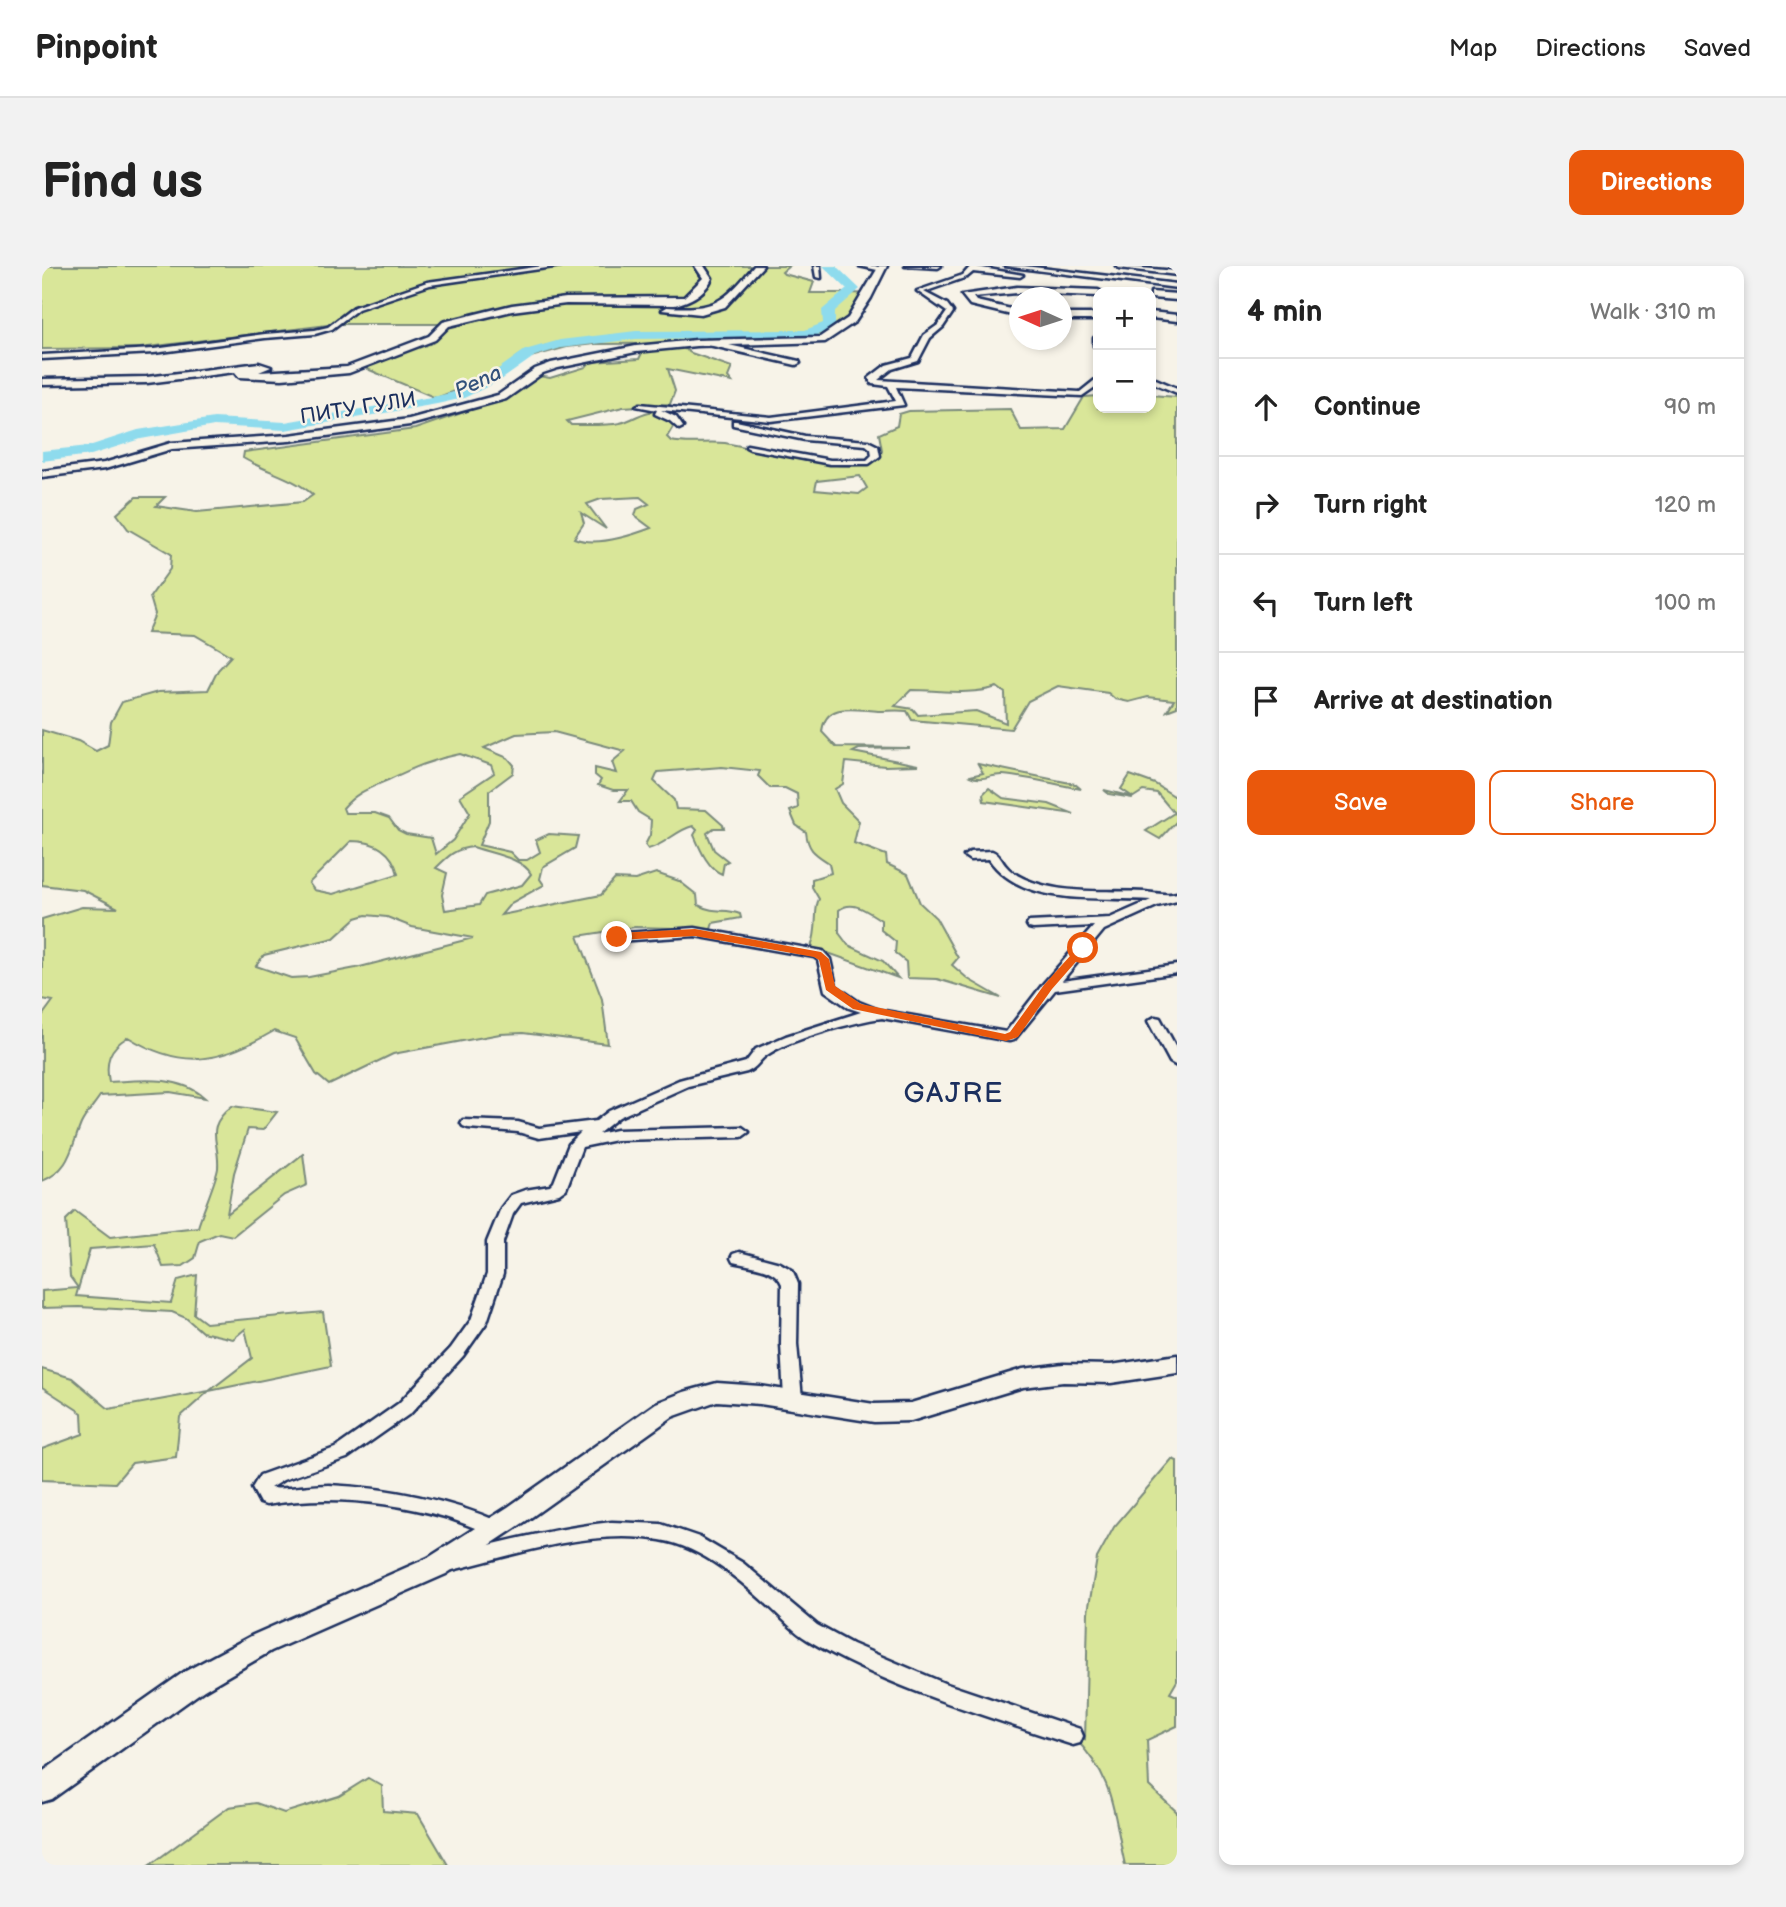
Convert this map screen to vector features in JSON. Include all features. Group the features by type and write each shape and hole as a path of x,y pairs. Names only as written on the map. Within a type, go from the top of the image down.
{"street":[{"path":"42,357 154,351 315,332 330,328 356,308 429,283 558,266"},
{"path":"612,303 684,300 708,280 699,266"},
{"path":"42,382 147,380 260,366 266,367 239,374 282,376 337,372 360,366 432,338 450,323 512,308 587,300 689,311 714,309 744,288 759,266"},
{"path":"817,266 819,276"},
{"path":"862,266 882,267"},
{"path":"908,266 938,266"},
{"path":"1008,266 1177,286"},
{"path":"1119,266 1177,273"},
{"name":"ПИТУ ГУЛИ","path":"42,474 105,466 171,446 289,438 410,422 502,397 539,371 555,365 659,345 802,342 833,336 872,294 882,267"},
{"path":"1093,386 1082,394 891,384 875,382 873,377 889,367 915,359 927,337 941,326 950,312 920,291 957,280 974,268 1107,284"},
{"path":"1009,291 967,295 973,303 1009,311"},
{"path":"1072,292 1093,293"},
{"path":"1156,295 1177,297"},
{"path":"1156,316 1177,318"},
{"path":"1072,317 1093,317"},
{"path":"708,342 796,363"},
{"path":"1156,381 1177,391"},
{"path":"679,427 670,417 640,406 771,419 901,403 891,384"},
{"path":"740,416 734,421 737,424 781,433 868,443 874,446 876,456 869,462 840,463 750,447"},
{"path":"970,856 992,855 1007,873 1032,885 1098,895 1173,897"},
{"path":"617,937 695,932 818,954 824,959 827,980 832,990 857,1007 1006,1038 1014,1034 1048,987 1095,933 1113,920 1173,897"},
{"path":"1033,925 1113,920"},
{"path":"1048,987 1177,970"},
{"path":"496,1528 476,1518 447,1510 335,1490 302,1490 267,1497 261,1488 266,1480 277,1475 341,1453 362,1441 405,1408 457,1352 479,1322 495,1274 495,1242 506,1212 516,1199 554,1191 561,1185 576,1144 614,1114 684,1083 742,1069 751,1065 761,1052 792,1039 853,1018 882,1014"},
{"path":"1155,1021 1177,1062"},
{"path":"468,1123 519,1127 539,1133 600,1125"},
{"path":"576,1144 616,1135 742,1132"},
{"path":"739,1258 774,1267 786,1274 790,1284 789,1344 793,1399"},
{"path":"42,1789 153,1708 226,1662 290,1630 437,1566 664,1410 717,1392 793,1399 874,1413 911,1412 1023,1378 1063,1373 1111,1374 1177,1364"},
{"path":"437,1566 559,1538 621,1530 663,1533 686,1540 749,1578 813,1633 842,1648 937,1690 1073,1736"}],"green space":[{"path":"42,266 789,266 782,272 784,274 814,282 810,293 846,293 824,311 826,323 818,329 830,325 828,310 850,293 872,294 838,333 796,343 595,344 567,347 516,361 545,348 637,335 614,335 544,346 519,356 493,376 436,398 360,366 432,338 445,324 336,324 140,348 42,349","holes":["812,331 800,335 688,335"]},
{"path":"678,345 691,353 732,367 728,377 732,382 668,369 675,391 670,404 623,407 567,421 571,425 614,424 653,412 666,417 674,425 667,437 671,441 725,443 805,461 849,466 867,464 880,458 882,450 879,434 897,426 899,414 909,411 1010,409 1021,430 1065,429 1084,397 1093,396 1093,413 1156,413 1156,395 1177,397 1177,707 1167,711 1174,700 1148,697 1129,702 1115,699 1108,693 1058,686 1028,701 1011,729 912,720 907,711 835,711 824,722 822,732 836,747 910,748 859,749 853,752 918,765 885,766 846,762 843,784 835,789 841,803 859,821 854,843 886,855 887,864 908,874 920,903 936,918 958,958 952,965 968,979 1001,998 937,979 907,978 906,962 895,953 896,942 881,930 881,920 855,906 839,910 839,933 848,945 883,961 898,978 811,947 819,899 812,887 812,879 831,873 829,863 813,850 808,843 806,832 796,825 790,811 798,808 797,794 785,788 770,788 758,776 760,771 722,767 658,772 654,781 674,800 676,809 706,810 723,825 724,828 714,828 707,833 714,850 728,861 724,863 722,874 705,858 694,835 697,830 693,826 648,849 645,845 650,835 651,820 638,812 631,801 620,801 628,790 613,790 598,785 601,780 595,775 595,768 616,773 612,762 625,751 554,732 516,734 484,748 508,758 514,765 513,773 489,791 489,821 479,845 510,852 518,860 527,860 540,852 536,840 549,834 578,836 575,848 543,867 540,879 544,885 511,903 501,915 601,895 615,879 635,880 656,873 679,881 697,895 698,905 710,910 734,912 740,914 741,918 713,923 711,929 635,927 578,936 602,999 608,1044 523,1033 500,1034 393,1054 329,1085 316,1074 295,1038 274,1031 237,1050 202,1058 167,1055 128,1037 116,1046 110,1056 109,1082 172,1082 205,1098 170,1092 100,1096 81,1124 64,1164 42,1181 42,1016 53,1001 42,999 42,919 82,907 118,908 83,890 42,885 42,730 78,741 96,751 108,745 111,722 122,702 158,692 208,690 218,670 231,656 195,635 147,633 155,614 150,597 170,569 171,554 128,529 117,514 136,497 165,497 156,506 197,512 303,502 313,495 297,484 243,458 244,452 415,429 502,399 539,376 550,378 586,367 590,362 639,359 643,351","holes":["860,476 867,488 859,494 815,490 817,481","640,497 649,504 637,509 635,516 651,528 602,541 574,538 584,523 581,513 606,529 587,504 601,499","997,687 1005,693 1006,723 976,711 918,715 913,709 895,706 911,690 986,690","460,754 491,765 494,773 460,796 470,813 453,840 436,854 431,838 406,834 398,830 389,818 375,813 345,813 343,808 364,791 415,768","351,841 381,848 392,859 398,874 333,894 314,890 309,883","473,847 521,864 531,874 522,885 485,895 479,905 445,910 442,895 447,873 436,868 448,856","366,915 387,917 412,927 473,938 356,968 309,977 291,978 256,966 264,955 334,938 356,918"]},
{"path":"978,764 1075,784 1081,789 1003,775 979,778 970,776 983,773"},
{"path":"1130,775 1155,784 1177,798 1177,821 1160,839 1146,831 1174,813 1157,793 1143,791 1132,798 1109,794 1104,790 1133,797 1121,789"},
{"path":"989,788 1003,798 1049,804 1074,814 984,801 983,794"},
{"path":"232,1106 277,1112 263,1130 248,1129 234,1173 227,1214 303,1154 307,1185 284,1195 233,1236 219,1233 200,1241 195,1258 183,1266 163,1267 154,1244 90,1249 76,1296 171,1303 178,1280 197,1275 194,1314 206,1323 323,1312 331,1366 209,1391 252,1358 245,1329 233,1339 202,1332 186,1318 172,1312 79,1307 42,1308 42,1291 78,1288 70,1277 66,1220 75,1211 110,1237 198,1227 218,1168 215,1128 218,1121"},
{"path":"42,1369 72,1378 109,1409 209,1391 180,1417 176,1457 132,1463 115,1483 42,1480 42,1449 83,1434 82,1413 42,1387"},
{"path":"1172,1459 1177,1461 1177,1681 1170,1693 1177,1696 1177,1726 1147,1740 1149,1786 1177,1812 1177,1865 1125,1865 1105,1782 1087,1752 1073,1736 1085,1740 1088,1612 1097,1558 1114,1527"},
{"path":"368,1778 382,1786 383,1811 418,1814 448,1865 150,1865 229,1807 256,1803 284,1813 339,1796"}],"waterway":[{"name":"Pena","path":"42,456 91,450 138,435 214,422 285,426 437,400 459,395 496,377 530,353 560,344 636,335 807,334 830,325 828,310 854,289 829,266"}],"district":[{"name":"GAJRE","path":"954,1093"}],"route":[{"path":"617,937 695,932 818,954 824,959 830,988 857,1007 1006,1038 1020,1028 1048,987 1083,948"}]}
